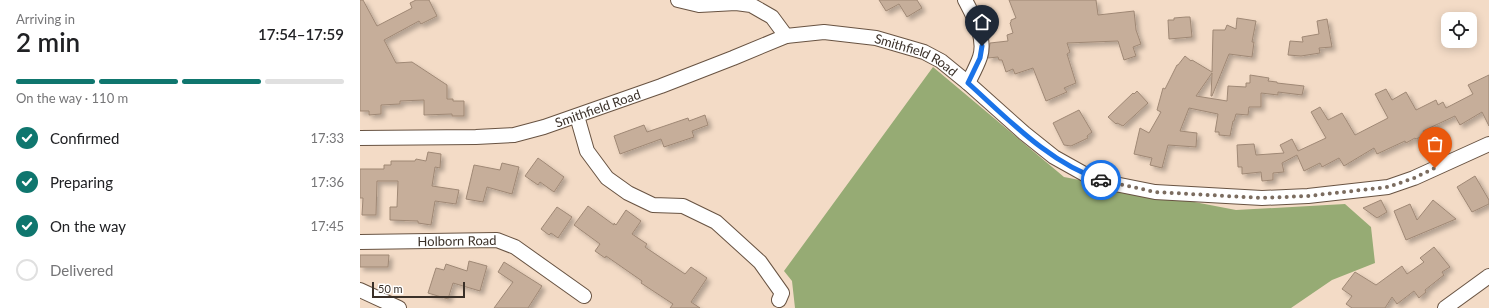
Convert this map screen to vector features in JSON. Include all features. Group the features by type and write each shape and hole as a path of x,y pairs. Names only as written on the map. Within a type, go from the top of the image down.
{"street":[{"path":"678,0 698,5 736,3 751,5 772,17 786,36"},
{"path":"965,0 982,38 980,58 968,83"},
{"name":"Smithfield Road","path":"360,138 476,137 514,135 577,116 726,61 786,36 824,32 876,38 924,52 941,62 968,83 1024,133 1054,157 1088,176 1110,183 1155,192 1262,198 1308,196 1388,187 1414,178 1489,144"},
{"path":"577,116 586,151 607,178 628,193 653,205 683,206 716,222 760,262 782,293 779,300"},
{"name":"Holborn Road","path":"360,242 497,240 515,246 584,296"},
{"path":"1444,308 1489,276"},
{"path":"360,290 399,308"}],"green space":[{"path":"933,67 1064,177 1236,210 1345,204 1371,227 1375,263 1332,280 1291,308 795,308 792,281 784,271"}],"building":[{"path":"360,0 363,0 377,26 412,8 410,3 416,0 429,0 437,16 421,24 419,21 384,40 396,63 412,62 447,85 447,99 453,99 453,101 464,101 464,116 452,116 452,114 424,115 424,100 400,101 400,104 381,105 381,114 369,115 369,111 360,111"},
{"path":"879,0 917,0 922,8 907,17 899,4 886,11"},
{"path":"1009,0 1096,0 1098,15 1134,11 1136,30 1141,44 1133,47 1136,56 1124,60 1118,41 1067,43 1070,52 1067,54 1076,83 1064,88 1067,92 1046,101 1033,68 1015,74 1013,69 1006,72 1002,60 999,60 998,57 988,58 990,43 1008,41 1007,35 1013,33 1010,23 1011,20 1016,18"},
{"path":"1190,17 1192,37 1169,39 1168,20"},
{"path":"1237,18 1256,21 1252,42 1254,42 1252,57 1229,54 1212,96 1212,73 1196,96 1227,101 1228,86 1246,87 1246,83 1250,83 1250,75 1269,78 1268,81 1277,83 1304,86 1302,95 1278,92 1278,95 1261,93 1261,107 1249,107 1248,115 1236,114 1230,136 1219,135 1219,132 1215,132 1218,114 1189,108 1180,131 1197,133 1196,147 1168,145 1162,168 1150,165 1152,158 1134,154 1140,128 1149,133 1161,112 1157,110 1163,88 1165,89 1177,65 1185,56 1191,61 1192,60 1212,72 1213,30 1225,30 1227,25 1236,29"},
{"path":"1327,19 1332,47 1319,48 1320,53 1301,56 1288,55 1290,41 1303,42 1302,37 1319,34 1317,21"},
{"path":"1489,75 1489,126 1482,112 1460,125 1455,116 1423,131 1425,135 1406,143 1405,141 1377,154 1374,148 1344,166 1339,158 1322,167 1320,163 1304,171 1297,155 1282,163 1284,172 1273,173 1273,180 1262,181 1261,172 1242,174 1242,167 1238,167 1237,145 1254,144 1256,155 1284,153 1280,145 1292,139 1298,151 1326,138 1311,112 1320,107 1328,120 1342,113 1355,135 1388,118 1375,94 1386,89 1392,100 1406,92 1416,110 1436,100 1438,105 1443,102 1446,108 1473,94 1468,85"},
{"path":"1137,91 1148,103 1123,126 1117,123 1116,124 1108,117"},
{"path":"1079,110 1092,132 1087,136 1088,138 1071,146 1064,145 1053,123"},
{"path":"705,115 708,125 692,131 694,137 664,147 661,139 620,154 614,136 644,125 647,132 688,118 689,121"},
{"path":"428,152 441,154 440,168 435,167 432,186 459,190 456,204 435,201 431,225 418,223 418,221 390,220 390,207 397,207 398,181 377,181 376,215 362,215 363,198 360,198 360,169 384,169 384,165 391,165 391,161 415,161 416,159 426,161"},
{"path":"538,158 564,177 554,192 540,182 538,185 525,176"},
{"path":"502,163 519,167 512,194 487,187 483,202 466,199 474,165 500,170"},
{"path":"1475,176 1489,200 1489,204 1472,212 1457,187"},
{"path":"1381,200 1387,212 1377,218 1363,208"},
{"path":"1433,200 1456,219 1406,240 1394,211 1410,204 1417,220"},
{"path":"588,206 614,225 614,223 616,225 626,210 641,221 632,234 647,244 645,247 685,274 691,267 707,278 691,302 700,308 670,308 673,304 641,283 642,281 606,256 605,258 595,251 600,244 574,225"},
{"path":"557,207 572,217 558,238 551,233 549,235 541,229"},
{"path":"1434,247 1450,267 1442,272 1444,275 1425,290 1426,292 1419,298 1414,291 1397,304 1392,297 1385,308 1352,308 1346,304 1352,296 1342,289 1355,272 1376,285 1402,266 1407,274 1424,262 1420,258"},
{"path":"360,255 389,255 388,267 360,267"},
{"path":"469,261 487,266 480,291 453,283 448,299 428,293 436,268 444,270 446,264 467,271"},
{"path":"504,262 542,286 528,308 494,308 513,282 498,272"}],"way so far":[{"path":"1101,180 1155,192 1262,198 1308,196 1388,187 1414,178 1435,168"}],"route":[{"path":"982,46 980,58 968,83 1024,133 1054,157 1088,176 1101,180"}]}
